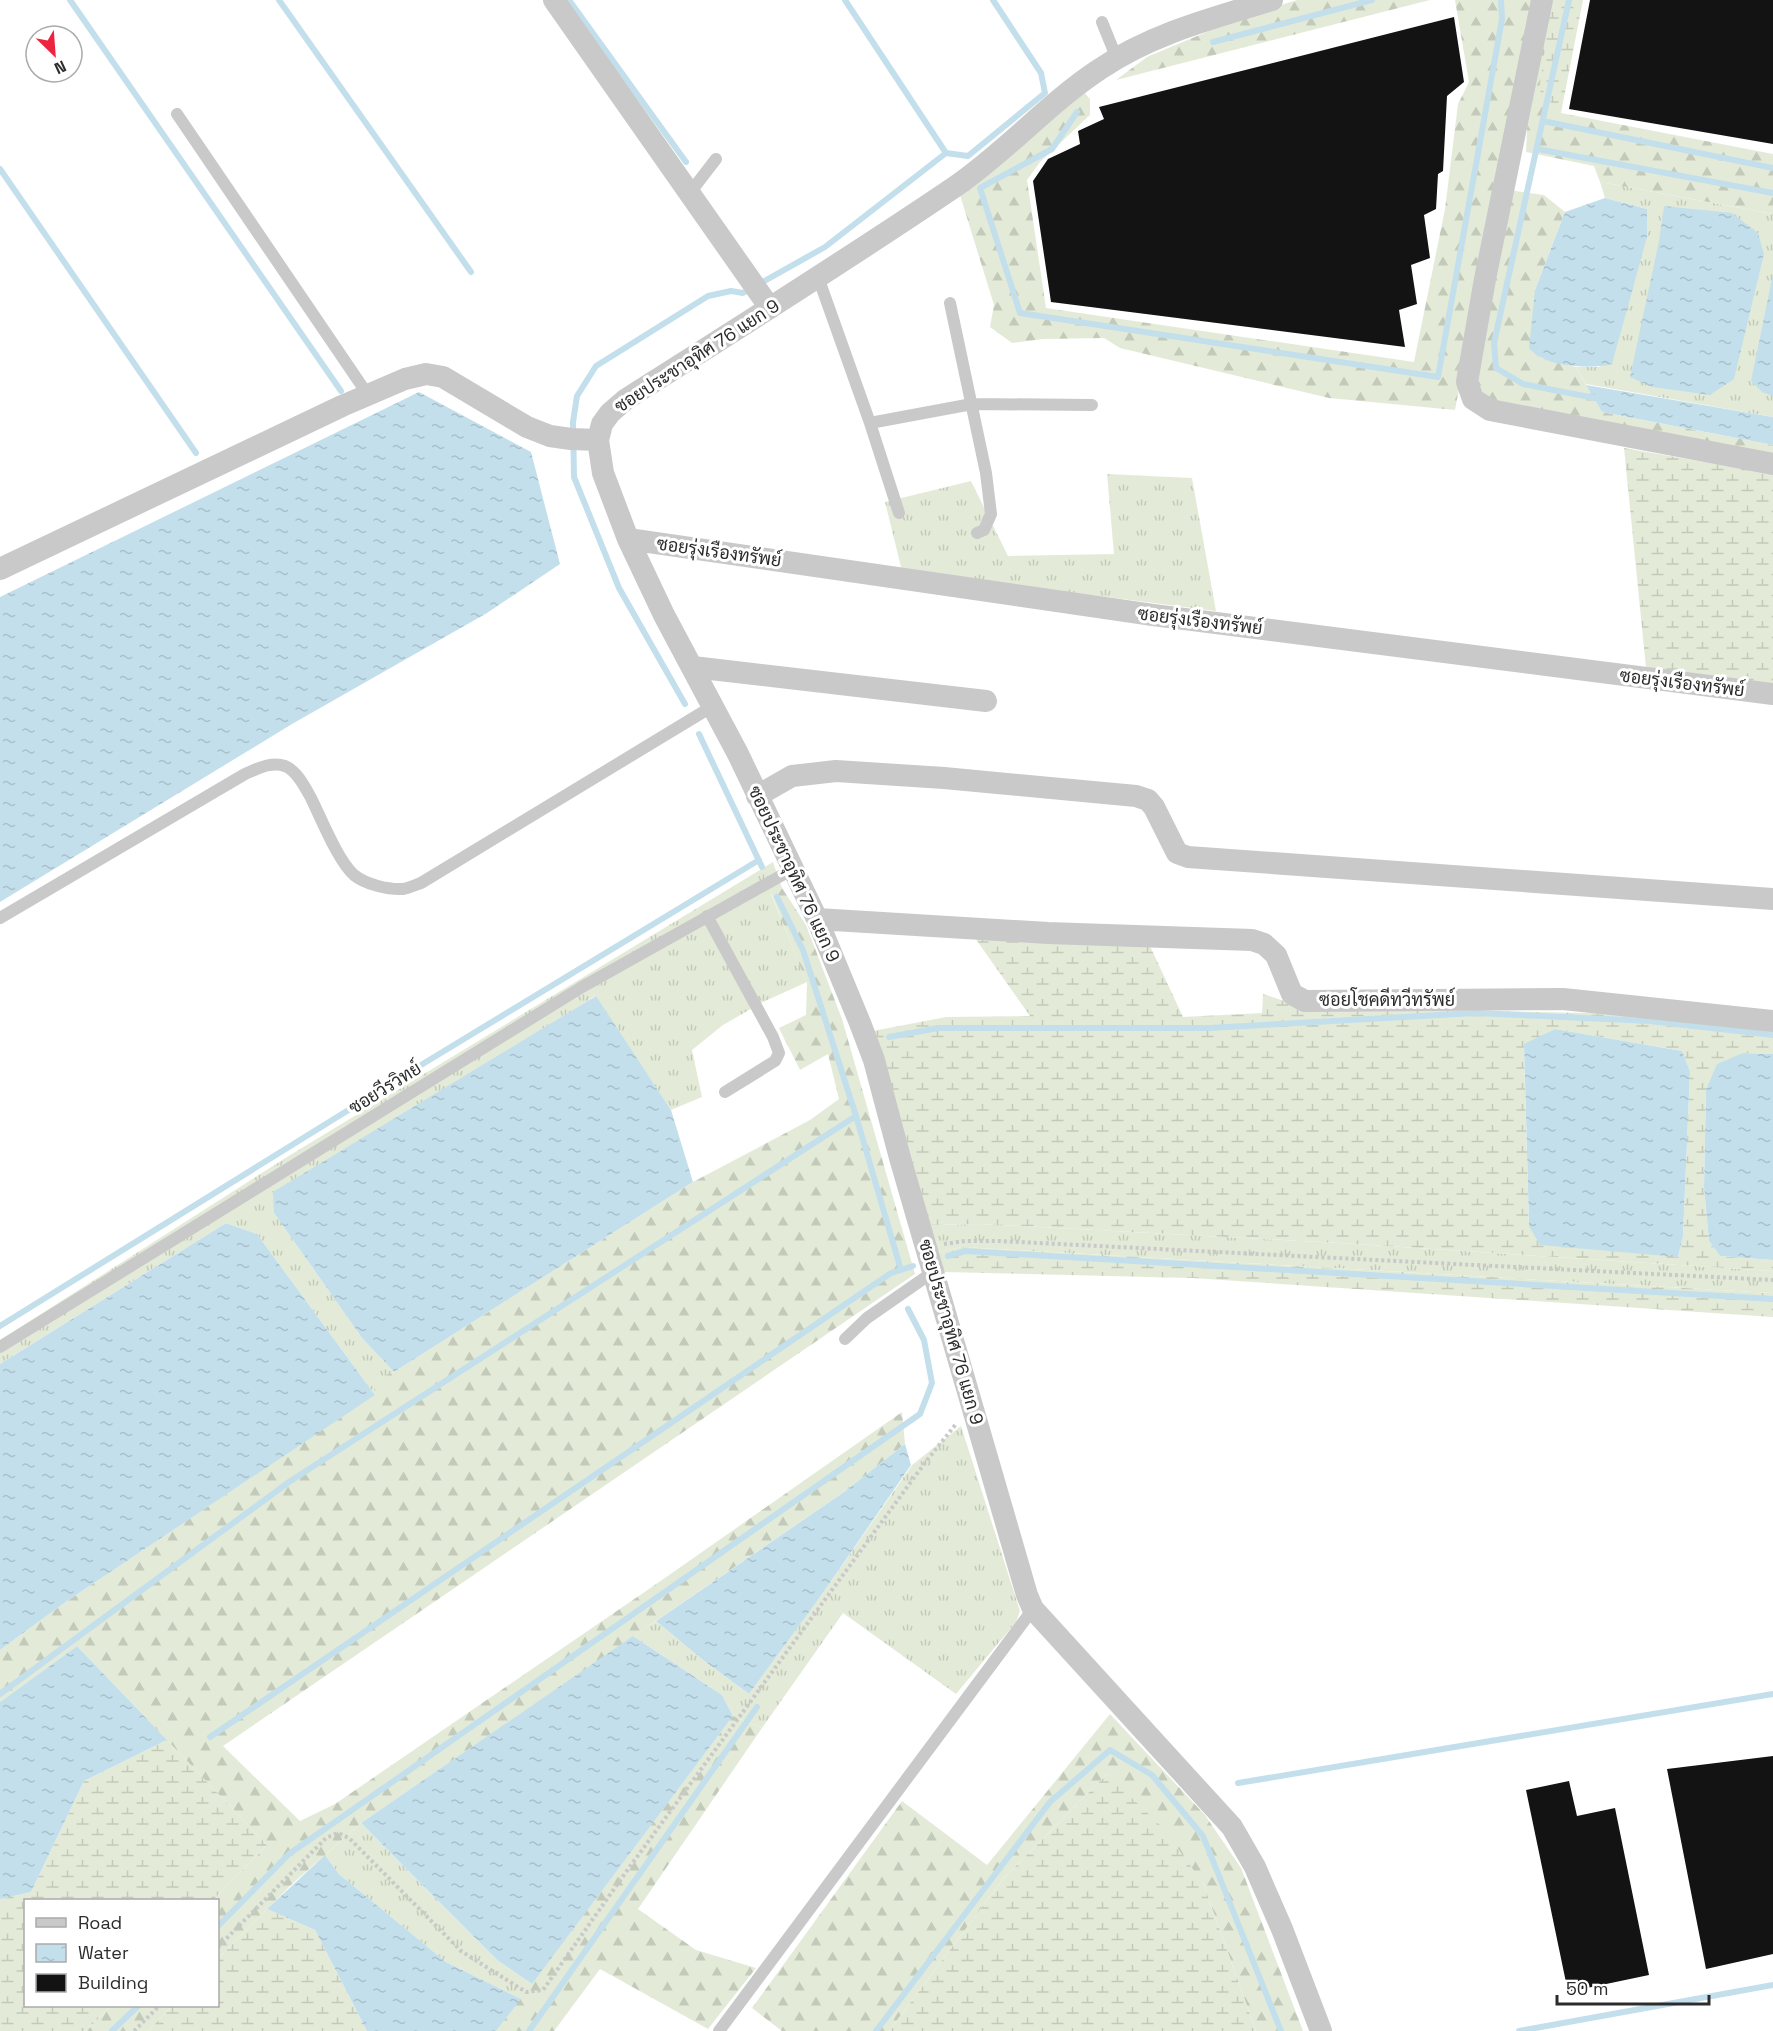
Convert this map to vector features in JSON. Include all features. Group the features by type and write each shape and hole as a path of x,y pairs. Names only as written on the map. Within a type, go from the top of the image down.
{"street":[{"path":"554,0 770,308"},
{"name":"ซอยประชาอุทิศ 76 แยก 9","path":"1272,0 1192,25 1144,45 1101,68 1067,93 959,184 625,400 610,413 602,424 598,440 603,473 628,539 664,615 713,706 794,869 817,919 874,1060 1020,1576 1033,1609 1232,1827 1255,1867 1282,1929 1321,2031"},
{"path":"1542,0 1487,267 1467,381 1473,399 1490,410 1773,465"},
{"path":"0,569 405,379 426,374 443,377 463,387 527,427 550,436 598,440"},
{"name":"ซอยรุ่งเรืองทรัพย์","path":"628,539 1153,615 1773,694"},
{"path":"693,667 986,701"},
{"path":"758,796 792,776 836,771 944,778 1136,796 1148,800 1154,807 1177,853 1188,857 1773,899"},
{"name":"ซอยโชคดีทวีทรัพย์","path":"817,919 1048,933 1251,940 1263,944 1276,955 1292,994 1305,1001 1563,999 1773,1022"}],"lane":[{"path":"1102,22 1117,59"},
{"path":"177,114 368,396"},
{"path":"689,194 716,159"},
{"path":"818,277 899,513"},
{"path":"950,303 986,473 991,514 984,530 977,533"},
{"path":"870,423 972,404 1092,405"},
{"path":"0,918 244,774 268,764 284,766 299,779 354,875 367,882 388,888 404,889 421,883 713,706"},
{"name":"ซอยวีรวิทย์","path":"0,1347 582,987 794,869"},
{"path":"707,916 773,1037 779,1053 775,1061 725,1092"},
{"path":"845,1339 867,1317 933,1272"},
{"path":"719,2031 1033,1609"}],"path":[{"path":"926,1247 965,1241 1011,1242 1773,1280"},
{"path":"219,1946 326,1838 338,1833 349,1838 462,1951 526,1992 543,1989 924,1464 972,1404"},
{"path":"134,2031 158,2007"}],"green space":[{"path":"1297,0 1430,0 1116,80 1147,57 1240,18"},
{"path":"1455,0 1534,0 1455,410 1329,398 1120,348 1104,338 1043,339 1012,343 990,327 994,305 960,195 1083,91 1090,99 1090,115 1040,162 1027,180 1046,308 1414,362 1445,209 1458,104 1469,82"},
{"path":"1552,0 1561,113 1773,154 1773,214 1600,182 1594,166 1526,152 1528,109"},
{"path":"1552,0 1583,0 1561,113 1539,90"},
{"path":"1600,182 1773,214 1773,417 1586,384 1576,367 1600,367 1647,209 1605,198"},
{"path":"1509,190 1544,195 1565,212 1535,290 1541,358 1576,367 1602,412 1773,445 1773,460 1492,405 1473,379"},
{"path":"1624,448 1773,474 1773,685 1646,668"},
{"path":"1107,474 1192,478 1216,611 902,571 885,502 971,481 1008,556 1114,554"},
{"path":"773,862 782,888 771,894 807,982 763,1002 723,1025 692,1050 702,1097 671,1110 595,996 274,1213 362,1338 394,1372 376,1379 375,1395 257,1234 226,1223 0,1364 0,1340 287,1157"},
{"path":"782,888 806,925 842,1019 915,1274 223,1746 300,1821 335,1804 902,1412 905,1444 844,1492 361,1823 291,1885 219,1958 219,1899 214,1899 267,1845 77,1646 0,1702 0,1650 67,1601 374,1395 375,1379 394,1372 693,1182 810,1120 839,1099 828,1054 800,1070 779,1028 806,1015 807,983 771,893"},
{"path":"975,938 1150,946 1183,1017 1262,1013 1263,994 1287,1002 1338,1008 1638,1014 1773,1026 1773,1054 1743,1053 1706,1090 1704,1187 1709,1241 1720,1256 1773,1260 1773,1271 1339,1243 982,1224 932,1225 927,1233 868,1032 946,1017 1030,1016","holes":["1555,1029 1682,1051 1690,1071 1683,1236 1678,1257 1529,1226 1524,1045"]},
{"path":"982,1224 1339,1243 1773,1271 1773,1293 962,1247 938,1252 927,1233 932,1225"},
{"path":"962,1247 1773,1293 1773,1317 1192,1278 944,1272 938,1252"},
{"path":"961,1426 1020,1611 1016,1622 956,1694 843,1613 762,1728 733,1716 722,1695 633,1636 656,1621 749,1694 912,1465"},
{"path":"1110,1714 1205,1815 1241,1868 1303,2031 1256,2031 1203,1883 1107,1774 1004,1878 889,2031 782,2031 752,2008 902,1801 987,1865"},
{"path":"733,1716 762,1728 638,1909 696,1950 756,1968 708,2029 600,1969 554,2031 496,2031"},
{"path":"167,1740 267,1845 214,1899 24,1899 24,2007 110,2007 86,2031 0,2031 0,1899 31,1892 84,1781"},
{"path":"1107,1774 1163,1828 1203,1883 1256,2031 889,2031 1004,1878"},
{"path":"361,1823 497,1960 532,1984 521,1999 446,1962 339,1874 325,1855"},
{"path":"267,1909 315,1930 367,2031 148,2031 171,2007 219,2007 219,1958"},
{"path":"110,2007 171,2007 148,2031 86,2031"}],"water":[{"path":"1605,198 1647,209 1647,237 1612,364 1576,366 1556,363 1537,355 1529,348 1535,290 1565,212"},
{"path":"1664,206 1732,213 1758,233 1764,254 1734,379 1710,395 1652,387 1630,377 1659,241"},
{"path":"1773,274 1773,396 1762,392 1751,381"},
{"path":"1586,385 1773,417 1773,445 1602,412"},
{"path":"419,392 531,452 560,564 487,613 292,724 0,902 0,597"},
{"path":"596,996 671,1110 693,1182 394,1372 362,1338 274,1213 273,1192"},
{"path":"1555,1029 1682,1051 1690,1071 1683,1236 1678,1257 1540,1245 1529,1226 1524,1044"},
{"path":"1743,1053 1773,1054 1773,1260 1720,1256 1709,1241 1704,1187 1706,1090 1717,1064"},
{"path":"226,1223 257,1234 375,1395 67,1601 0,1650 0,1364"},
{"path":"905,1444 911,1465 818,1600 749,1694 656,1621 844,1492"},
{"path":"633,1636 722,1695 733,1716 532,1984 497,1960 361,1823"},
{"path":"77,1646 167,1740 84,1781 31,1892 0,1899 0,1702"},
{"path":"325,1855 339,1874 446,1962 521,1999 496,2031 367,2031 315,1930 267,1909"}],"building":[{"path":"1590,0 1773,0 1773,144 1569,109"},
{"path":"1454,17 1464,82 1447,96 1443,171 1438,174 1436,209 1424,215 1430,258 1411,265 1417,304 1399,310 1405,347 1051,302 1033,181 1048,159 1080,144 1078,131 1104,119 1099,107"},
{"path":"1773,1756 1773,1954 1706,1969 1667,1769"},
{"path":"1569,1781 1577,1816 1615,1808 1649,1975 1568,1992 1526,1790"}],"waterway":[{"path":"70,0 341,391"},
{"path":"279,0 471,272"},
{"path":"569,0 686,162"},
{"path":"845,0 946,153"},
{"path":"759,284 825,247 946,153 968,156 1045,93 1041,73 993,0"},
{"path":"1213,42 1372,0"},
{"path":"1077,112 1052,149 980,188 1020,313 1438,377 1502,19 1501,0"},
{"path":"1569,0 1494,343 1496,368 1523,384 1600,399"},
{"path":"1543,121 1773,168"},
{"path":"1537,149 1773,193"},
{"path":"0,169 196,453"},
{"path":"685,704 619,588 574,477 573,422 577,396 596,366 708,296 731,291 743,293 750,289"},
{"path":"699,734 762,867"},
{"path":"0,1326 426,1062 759,860"},
{"path":"777,897 803,950 856,1116 901,1270"},
{"path":"889,1037 938,1028 1209,1028 1476,1013 1649,1021 1773,1035"},
{"path":"0,1694 289,1482 856,1116"},
{"path":"948,1256 965,1251 1773,1299"},
{"path":"210,1737 891,1273 913,1266"},
{"path":"219,1925 289,1854 920,1414 932,1383 924,1340 908,1309"},
{"path":"1238,1783 1773,1694"},
{"path":"529,2031 757,1707"},
{"path":"876,2031 1050,1802 1110,1750 1152,1775 1203,1836 1281,2031"},
{"path":"1519,2031 1773,1985"},
{"path":"112,2031 137,2007"}]}
